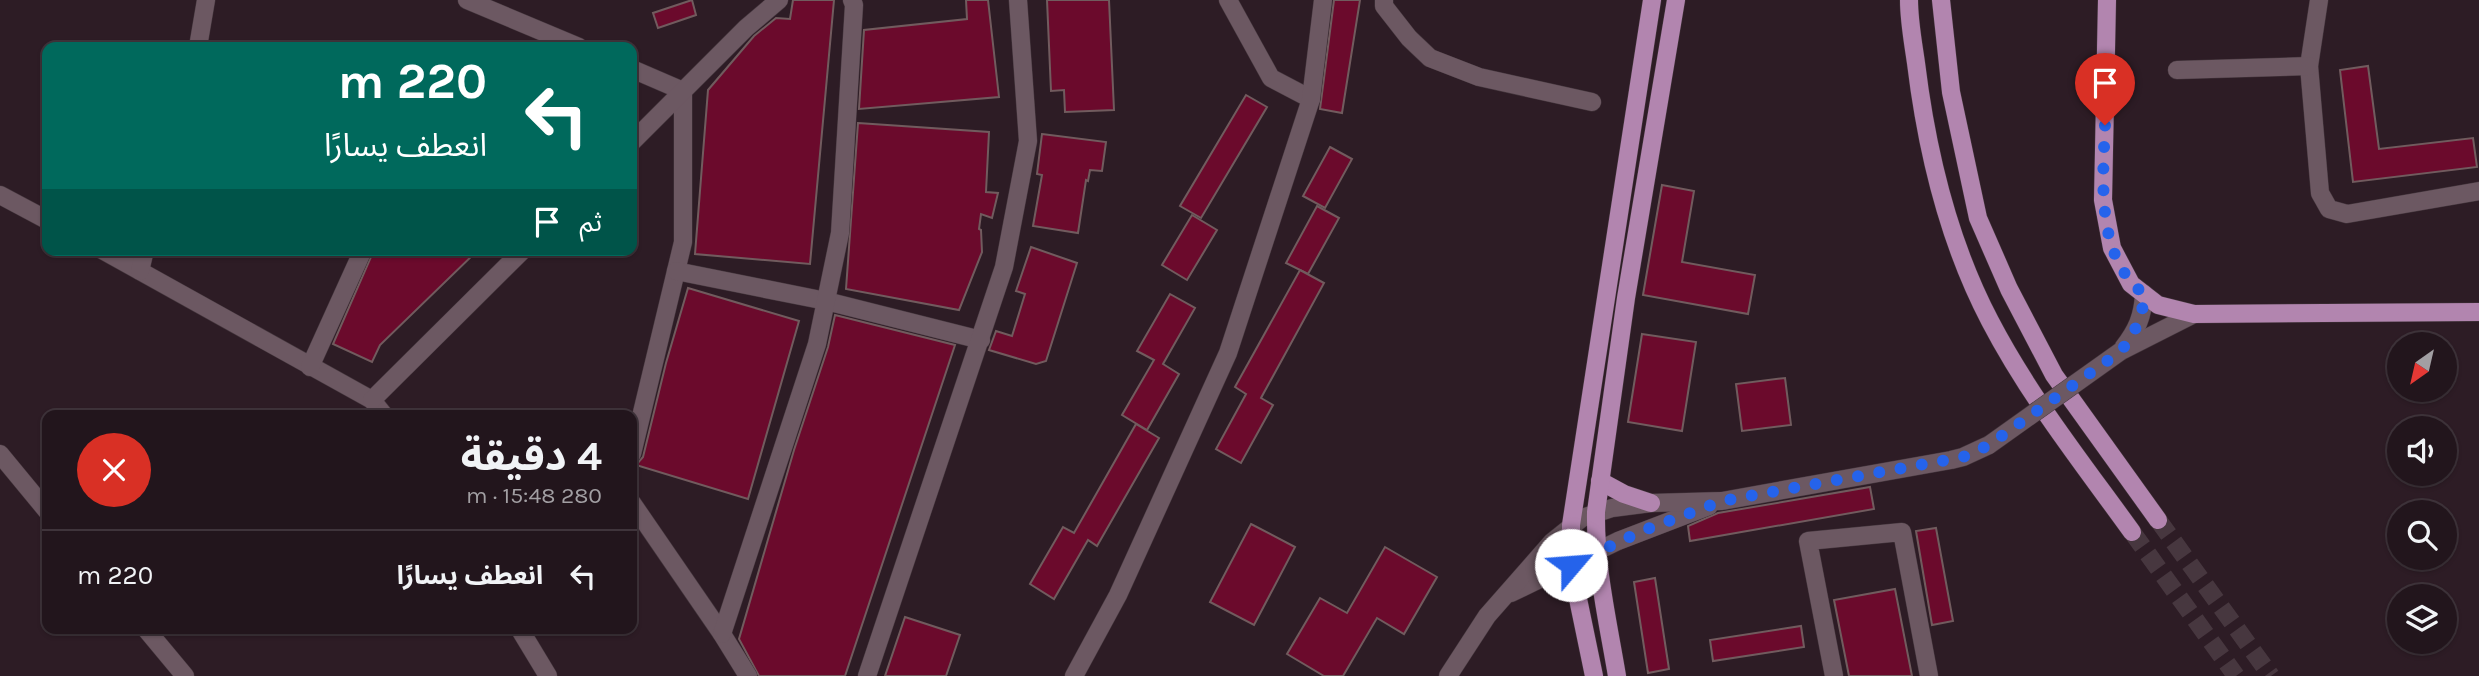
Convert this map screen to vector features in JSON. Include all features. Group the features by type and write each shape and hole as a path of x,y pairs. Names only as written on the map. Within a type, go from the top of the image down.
{"main road":[{"path":"1594,676 1571,565 1571,525 1652,0"},
{"path":"1617,676 1597,552 1596,512 1626,298 1676,0"},
{"path":"1909,0 1920,95 1937,185 1961,259 1990,322 2020,372 2132,532"},
{"path":"1941,0 1951,92 1978,218 2009,289 2054,375 2158,520"},
{"path":"2107,0 2103,201 2112,248 2131,284 2158,305 2194,314 2479,312"},
{"path":"1647,32 1669,34"},
{"path":"1605,295 1626,298"},
{"path":"1600,481 1624,494 1651,503"}],"street":[{"path":"199,42 206,0"},
{"path":"467,0 567,42"},
{"path":"637,137 746,28 779,0"},
{"path":"723,634 817,344 840,233 854,5 852,0"},
{"path":"867,676 1004,267 1028,141 1018,0"},
{"path":"1228,0 1271,78 1311,99"},
{"path":"1074,676 1118,595 1228,353 1311,99 1323,0"},
{"path":"1384,0 1384,6 1409,38 1430,58 1479,77 1592,102"},
{"path":"2319,0 2309,66 2320,193 2329,209 2347,214 2479,191"},
{"path":"2177,71 2309,66"},
{"path":"637,71 683,91"},
{"path":"637,433 683,242 683,91"},
{"path":"0,195 42,217"},
{"path":"113,256 372,400 380,410"},
{"path":"140,271 144,256"},
{"path":"310,367 360,256"},
{"path":"372,400 517,256"},
{"path":"676,271 826,301 981,340"},
{"path":"2121,351 2136,332 2143,312 2144,294"},
{"path":"1448,676 1470,640 1504,596 1552,542 1571,525 1596,512 1651,503 1722,501 1963,457 1989,445 2121,351 2194,314"},
{"path":"0,454 42,505"},
{"path":"1504,596 1642,531 1722,501"},
{"path":"637,510 723,634 748,676"},
{"path":"1834,676 1808,541 1902,532 1929,676"},
{"path":"150,634 185,676"},
{"path":"523,634 548,676"}],"building":[{"path":"692,0 696,15 658,28 653,13"},
{"path":"793,0 834,0 810,264 695,254 708,90 754,36 776,18 790,19"},
{"path":"966,0 988,0 999,97 859,109 864,30 967,19"},
{"path":"1047,0 1109,0 1114,110 1065,112 1064,90 1051,91"},
{"path":"1334,0 1360,0 1342,113 1320,109"},
{"path":"2368,66 2379,149 2473,138 2477,167 2353,182 2340,70"},
{"path":"1246,95 1267,107 1201,218 1180,206"},
{"path":"858,123 989,132 986,192 998,193 992,218 981,214 979,229 982,252 959,310 846,289"},
{"path":"1042,134 1106,142 1102,171 1090,170 1088,181 1086,180 1078,233 1033,226 1042,175 1037,174"},
{"path":"1330,147 1352,159 1325,208 1303,196"},
{"path":"1662,185 1694,191 1682,262 1755,275 1748,314 1643,295"},
{"path":"1317,206 1339,218 1308,274 1286,263"},
{"path":"1192,215 1217,230 1187,280 1162,265"},
{"path":"1031,247 1077,263 1046,361 1036,364 989,350 996,331 1012,336 1025,294 1016,291"},
{"path":"371,256 472,256 380,345 372,362 333,344"},
{"path":"1300,270 1324,283 1261,398 1273,405 1241,463 1216,449 1246,394 1235,387"},
{"path":"688,288 799,321 748,499 637,465 643,457"},
{"path":"1170,294 1195,308 1163,364 1179,374 1147,430 1122,415 1154,360 1137,351"},
{"path":"835,315 955,345 845,676 759,676 739,639 794,450 828,347"},
{"path":"1642,334 1696,342 1682,431 1628,422"},
{"path":"1785,378 1791,425 1742,431 1736,384"},
{"path":"1136,424 1159,438 1097,546 1088,540 1054,599 1030,584 1063,527 1074,533"},
{"path":"1870,487 1874,509 1690,541 1688,526 1718,513"},
{"path":"1251,524 1295,547 1254,625 1210,602"},
{"path":"1936,528 1953,621 1932,625 1916,531"},
{"path":"1385,547 1437,577 1404,634 1377,618 1343,676 1324,676 1287,654 1320,598 1347,613"},
{"path":"1655,578 1669,669 1648,673 1634,582"},
{"path":"1895,589 1912,676 1849,676 1834,600"},
{"path":"905,617 960,635 946,676 885,676"},
{"path":"1801,626 1804,647 1713,661 1710,640"}],"tunnel":[{"path":"2158,520 2271,676"},
{"path":"2132,532 2236,676"}],"route":[{"path":"1571,565 1618,541 1722,501 1963,457 1976,452 2121,351 2136,332 2143,312 2144,294 2131,284 2112,248 2103,201 2105,125"}]}
